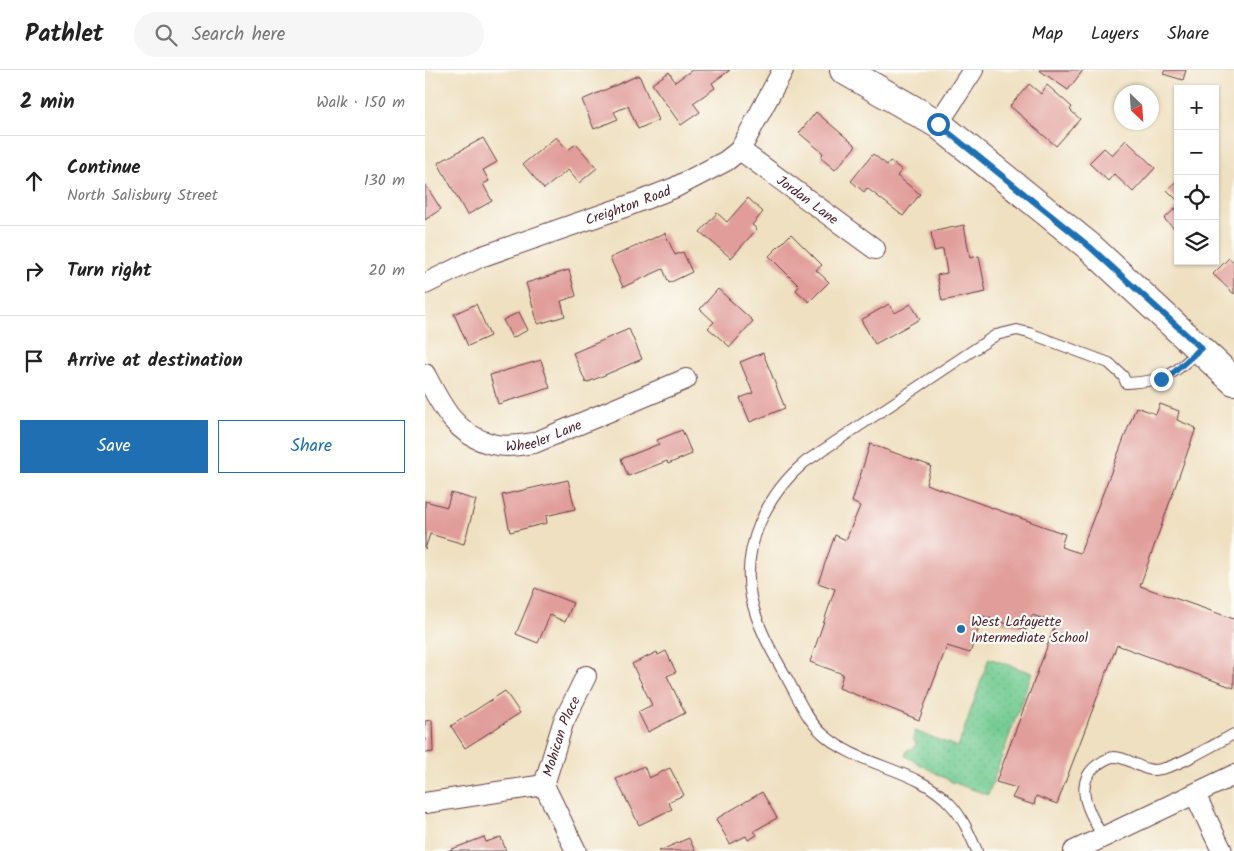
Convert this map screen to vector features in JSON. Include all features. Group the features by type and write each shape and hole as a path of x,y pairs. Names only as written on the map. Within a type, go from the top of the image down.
{"street":[{"name":"Creighton Road","path":"425,284 480,257 630,205 706,173 740,150 783,70"},
{"path":"844,70 938,124 1090,247 1232,374"},
{"path":"938,124 973,70"},
{"name":"Jordan Lane","path":"740,150 875,249"},
{"name":"Wheeler Lane","path":"425,374 448,417 471,435 493,445 534,443 686,379"},
{"name":"Mohican Place","path":"575,851 544,785 563,724 586,676"},
{"path":"1074,851 1234,775"},
{"path":"425,803 544,785"},
{"path":"1195,794 1222,851"}],"lane":[{"path":"977,851 958,813 939,794 905,773 848,752 823,734 811,721 764,636 751,596 749,576 761,520 779,487 805,462 996,335 1017,330 1029,333 1109,363 1123,376 1126,383 1147,382 1171,375 1201,348"},
{"path":"1103,837 1084,799 1084,788 1093,768 1105,760 1115,757 1150,771 1163,769 1234,734"}],"green space":[{"path":"989,658 1032,673 988,795 952,782 905,756 907,750 914,748 916,744 913,739 915,731 958,747"}],"building":[{"path":"692,70 730,70 712,83 715,88 693,103 700,112 681,125 652,84 669,72 675,82"},
{"path":"1039,70 1083,70 1068,90"},
{"path":"1165,70 1186,70 1183,80 1163,74"},
{"path":"639,75 658,120 638,129 628,106 614,112 618,119 594,129 582,100"},
{"path":"1029,84 1041,94 1047,85 1072,107 1070,110 1080,119 1056,146 1010,106"},
{"path":"816,112 856,146 835,170 821,158 823,153 799,133"},
{"path":"556,137 568,150 576,144 597,168 579,183 568,170 544,189 523,164"},
{"path":"483,138 497,162 483,170 489,181 483,184 492,201 467,215 438,163"},
{"path":"1126,140 1155,168 1133,192 1114,174 1108,181 1089,163 1104,148 1112,155"},
{"path":"873,154 887,165 890,161 902,170 897,176 920,194 903,216 867,188 864,192 851,181"},
{"path":"425,184 441,209 425,220"},
{"path":"1174,184 1174,197 1167,190"},
{"path":"748,198 763,212 752,225 757,229 731,258 700,232 717,213 727,222"},
{"path":"1174,210 1174,228 1164,219"},
{"path":"964,225 970,258 979,256 986,292 942,301 937,275 947,273 943,249 934,251 931,232"},
{"path":"665,233 675,255 683,252 692,272 669,283 663,269 623,287 610,258"},
{"path":"791,234 822,265 816,270 829,282 809,302 796,290 799,286 769,256"},
{"path":"1229,258 1234,262 1234,294 1213,274"},
{"path":"569,270 576,296 561,301 565,316 538,324 526,283"},
{"path":"718,289 753,321 730,347 708,328 714,322 700,309"},
{"path":"476,304 490,336 468,346 454,314"},
{"path":"889,304 895,313 911,304 920,319 875,344 861,320"},
{"path":"519,312 528,330 512,338 503,320"},
{"path":"629,329 642,359 586,383 573,353"},
{"path":"763,353 785,408 750,422 740,398 753,393 740,362"},
{"path":"541,360 550,388 498,404 490,375"},
{"name":"West Lafayette Intermediate School","path":"1160,404 1179,411 1177,420 1196,428 1140,586 1234,619 1234,688 1117,645 1057,804 1036,796 1034,805 1012,798 1017,788 996,782 1056,623 1032,615 1026,630 983,616 970,653 947,646 919,720 839,688 843,674 810,662 835,589 818,583 835,535 846,540 860,506 852,502 870,444 931,466 926,484 1065,534 1061,547 1080,553 1136,407 1156,414"},
{"path":"682,430 692,454 668,464 667,461 628,476 621,459 659,444 657,440"},
{"path":"568,480 575,509 546,516 547,523 510,532 502,495"},
{"path":"451,493 476,500 464,544 430,534 425,549 425,501 447,507"},
{"path":"535,588 573,603 565,622 550,615 538,643 516,634"},
{"path":"666,651 676,672 667,676 685,713 648,732 638,712 652,705 632,664 657,652 658,655"},
{"path":"505,691 520,713 465,748 451,726"},
{"path":"432,720 433,752 425,753 425,721"},
{"path":"644,766 649,778 670,768 684,795 668,802 672,809 639,825 616,779"},
{"path":"762,792 777,818 754,831 757,835 748,840 746,836 730,844 716,819"},
{"path":"484,837 486,842 501,837 506,851 447,851"},
{"path":"689,838 695,851 659,851"}],"place":[{"name":"West Lafayette Intermediate School","path":"961,629"}],"route":[{"path":"938,124 1090,247 1115,272 1201,348 1171,375 1161,379"}]}
